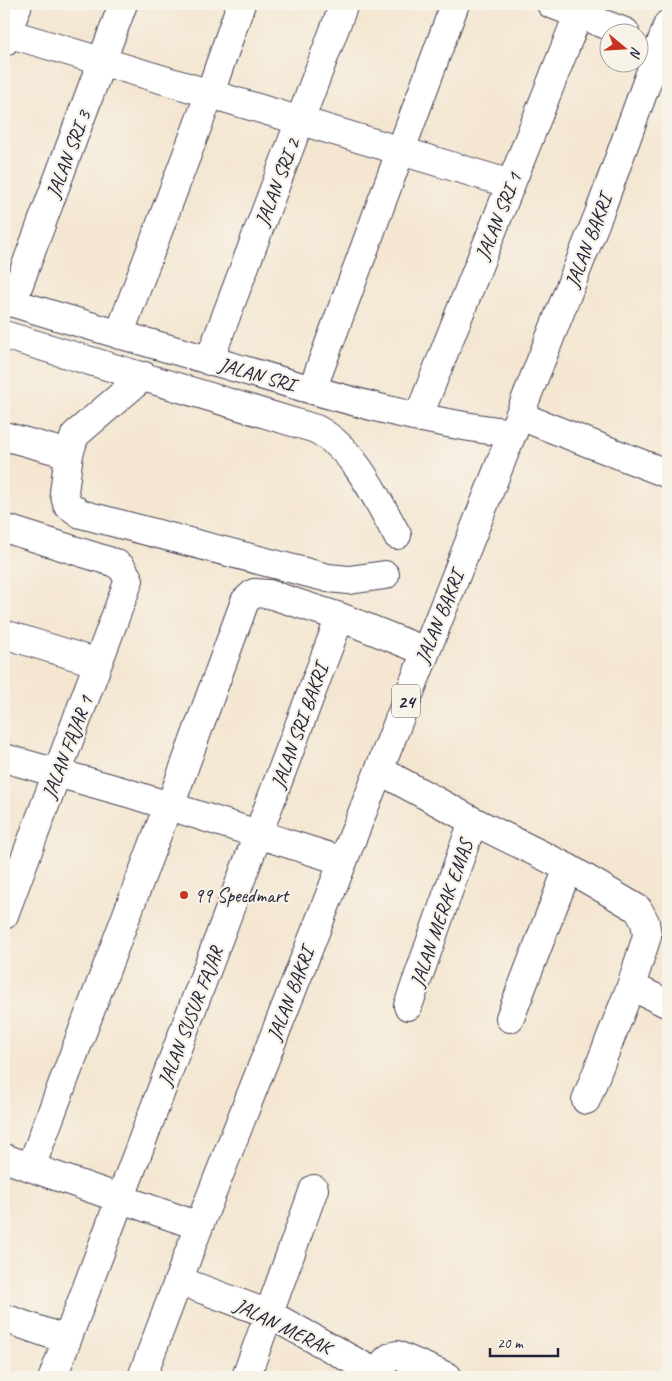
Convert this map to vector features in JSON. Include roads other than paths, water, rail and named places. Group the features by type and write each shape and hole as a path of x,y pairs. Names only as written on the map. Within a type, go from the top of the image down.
{"street":[{"path":"18,4 5,36 210,93 511,184"},
{"name":"JALAN SRI 3","path":"8,301 103,62 123,4"},
{"path":"118,335 210,93 241,4"},
{"name":"JALAN SRI 2","path":"209,360 344,4"},
{"path":"312,390 399,150 455,4"},
{"path":"551,4 600,23"},
{"name":"JALAN SRI 1","path":"418,418 578,15"},
{"name":"JALAN BAKRI","path":"142,1377 180,1281 199,1226 600,211 656,36"},
{"name":"JALAN SRI","path":"8,301 118,335 418,418 455,426 516,425 668,474"},
{"path":"4,336 144,376 316,430 329,436 362,474 397,535"},
{"path":"144,376 75,435 69,454 64,492 68,504 81,514 328,578 349,580 385,575"},
{"path":"4,436 69,454"},
{"name":"JALAN FAJAR 1","path":"4,528 115,563 122,568 130,580 4,915"},
{"path":"199,1226 120,1198 12,1166 169,806 245,601 254,593 268,594 340,617 425,651"},
{"name":"JALAN SRI BAKRI","path":"259,834 340,617"},
{"path":"4,634 98,663"},
{"path":"4,758 169,806 343,861"},
{"path":"379,770 473,821 568,868 638,909 645,922 647,936 631,986 586,1100"},
{"name":"JALAN MERAK EMAS","path":"408,1006 473,821"},
{"name":"JALAN SUSUR FAJAR","path":"52,1377 259,834"},
{"path":"510,1018 568,868"},
{"path":"631,986 668,1004"},
{"path":"246,1377 314,1189"},
{"name":"JALAN MERAK","path":"180,1281 268,1314 380,1376"},
{"path":"4,1318 67,1340"},
{"path":"380,1376 384,1361 390,1356 398,1355 448,1377"}],"place":[{"name":"99 Speedmart","path":"184,895"}]}
